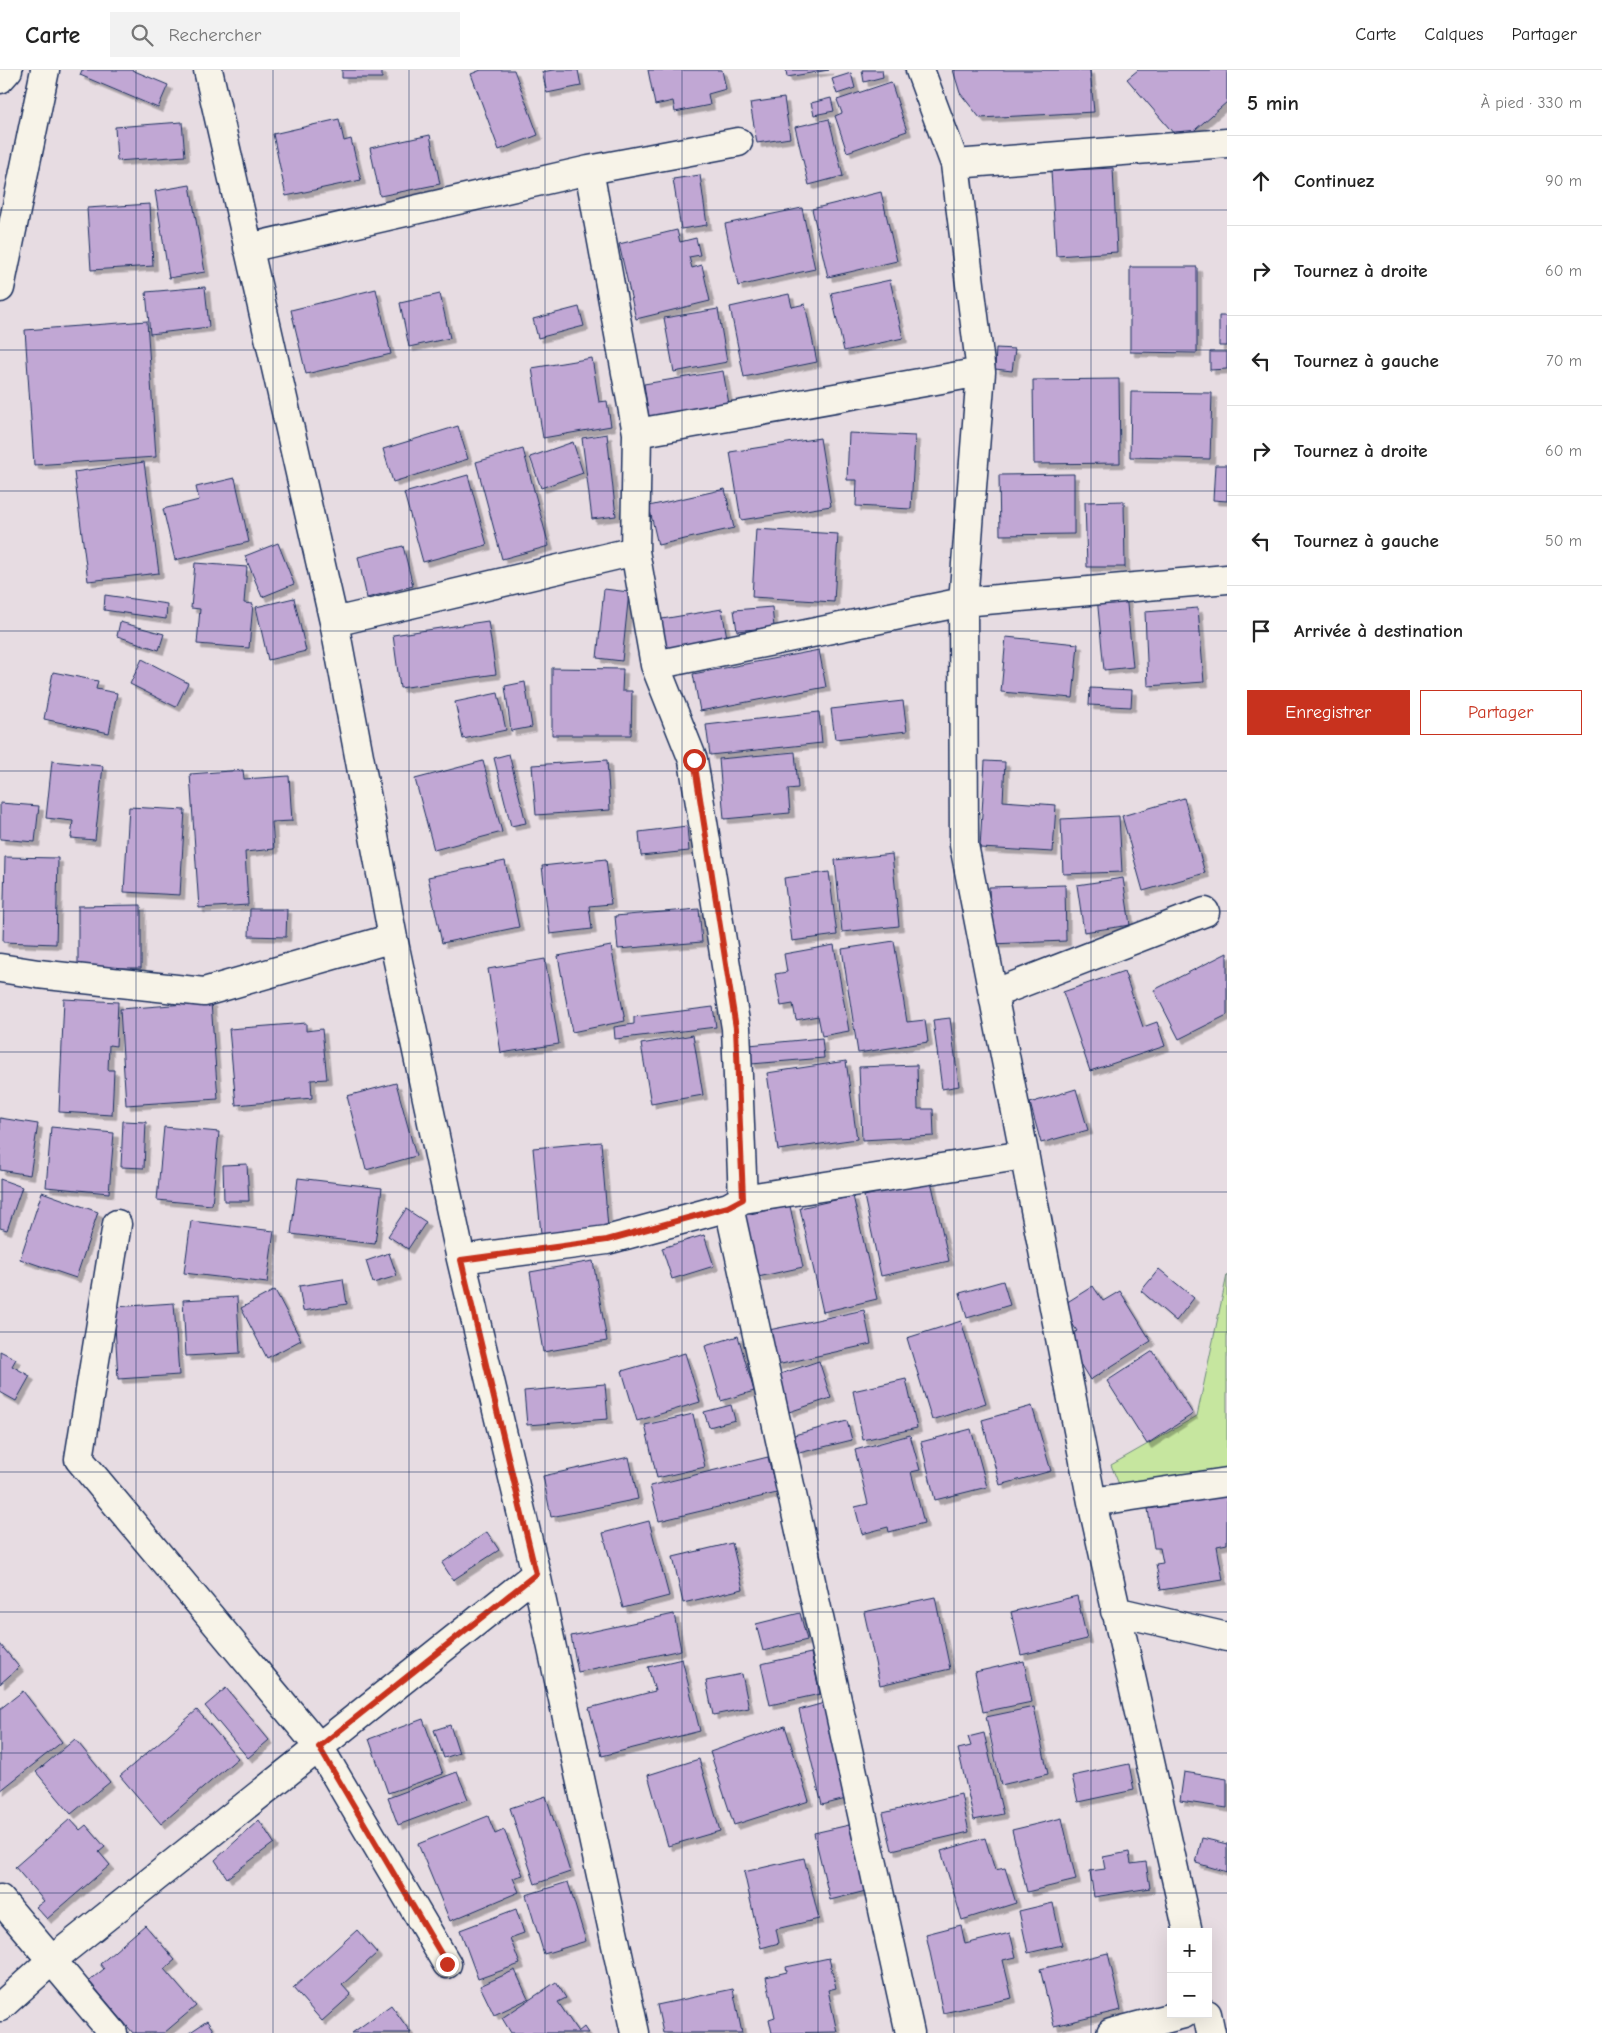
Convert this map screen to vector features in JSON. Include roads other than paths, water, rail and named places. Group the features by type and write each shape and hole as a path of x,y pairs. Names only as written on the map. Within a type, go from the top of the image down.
{"street":[{"path":"0,79 8,70"},
{"path":"0,288 45,70"},
{"path":"208,70 334,622 393,938 461,1260 536,1574 635,2033"},
{"path":"920,70 955,164 981,372 964,602 964,845 1092,1502 1187,1928"},
{"path":"248,248 589,170 738,142"},
{"path":"955,164 1227,143"},
{"path":"589,170 637,433 635,552 655,665 694,760 736,1028 736,1203 910,2033"},
{"path":"637,433 981,372"},
{"path":"334,622 635,552"},
{"path":"655,665 964,602 1227,579"},
{"path":"993,994 1205,912"},
{"path":"0,968 38,974 204,992 393,938"},
{"path":"461,1260 607,1240 736,1203 1024,1155"},
{"path":"117,1224 79,1460 319,1747 447,1964"},
{"path":"1092,1502 1227,1482"},
{"path":"0,2007 52,1960 536,1574"},
{"path":"1115,1611 1227,1637"},
{"path":"0,1899 113,2033"},
{"path":"1111,2033 1169,2018"},
{"path":"1208,2018 1211,2033"}]}
